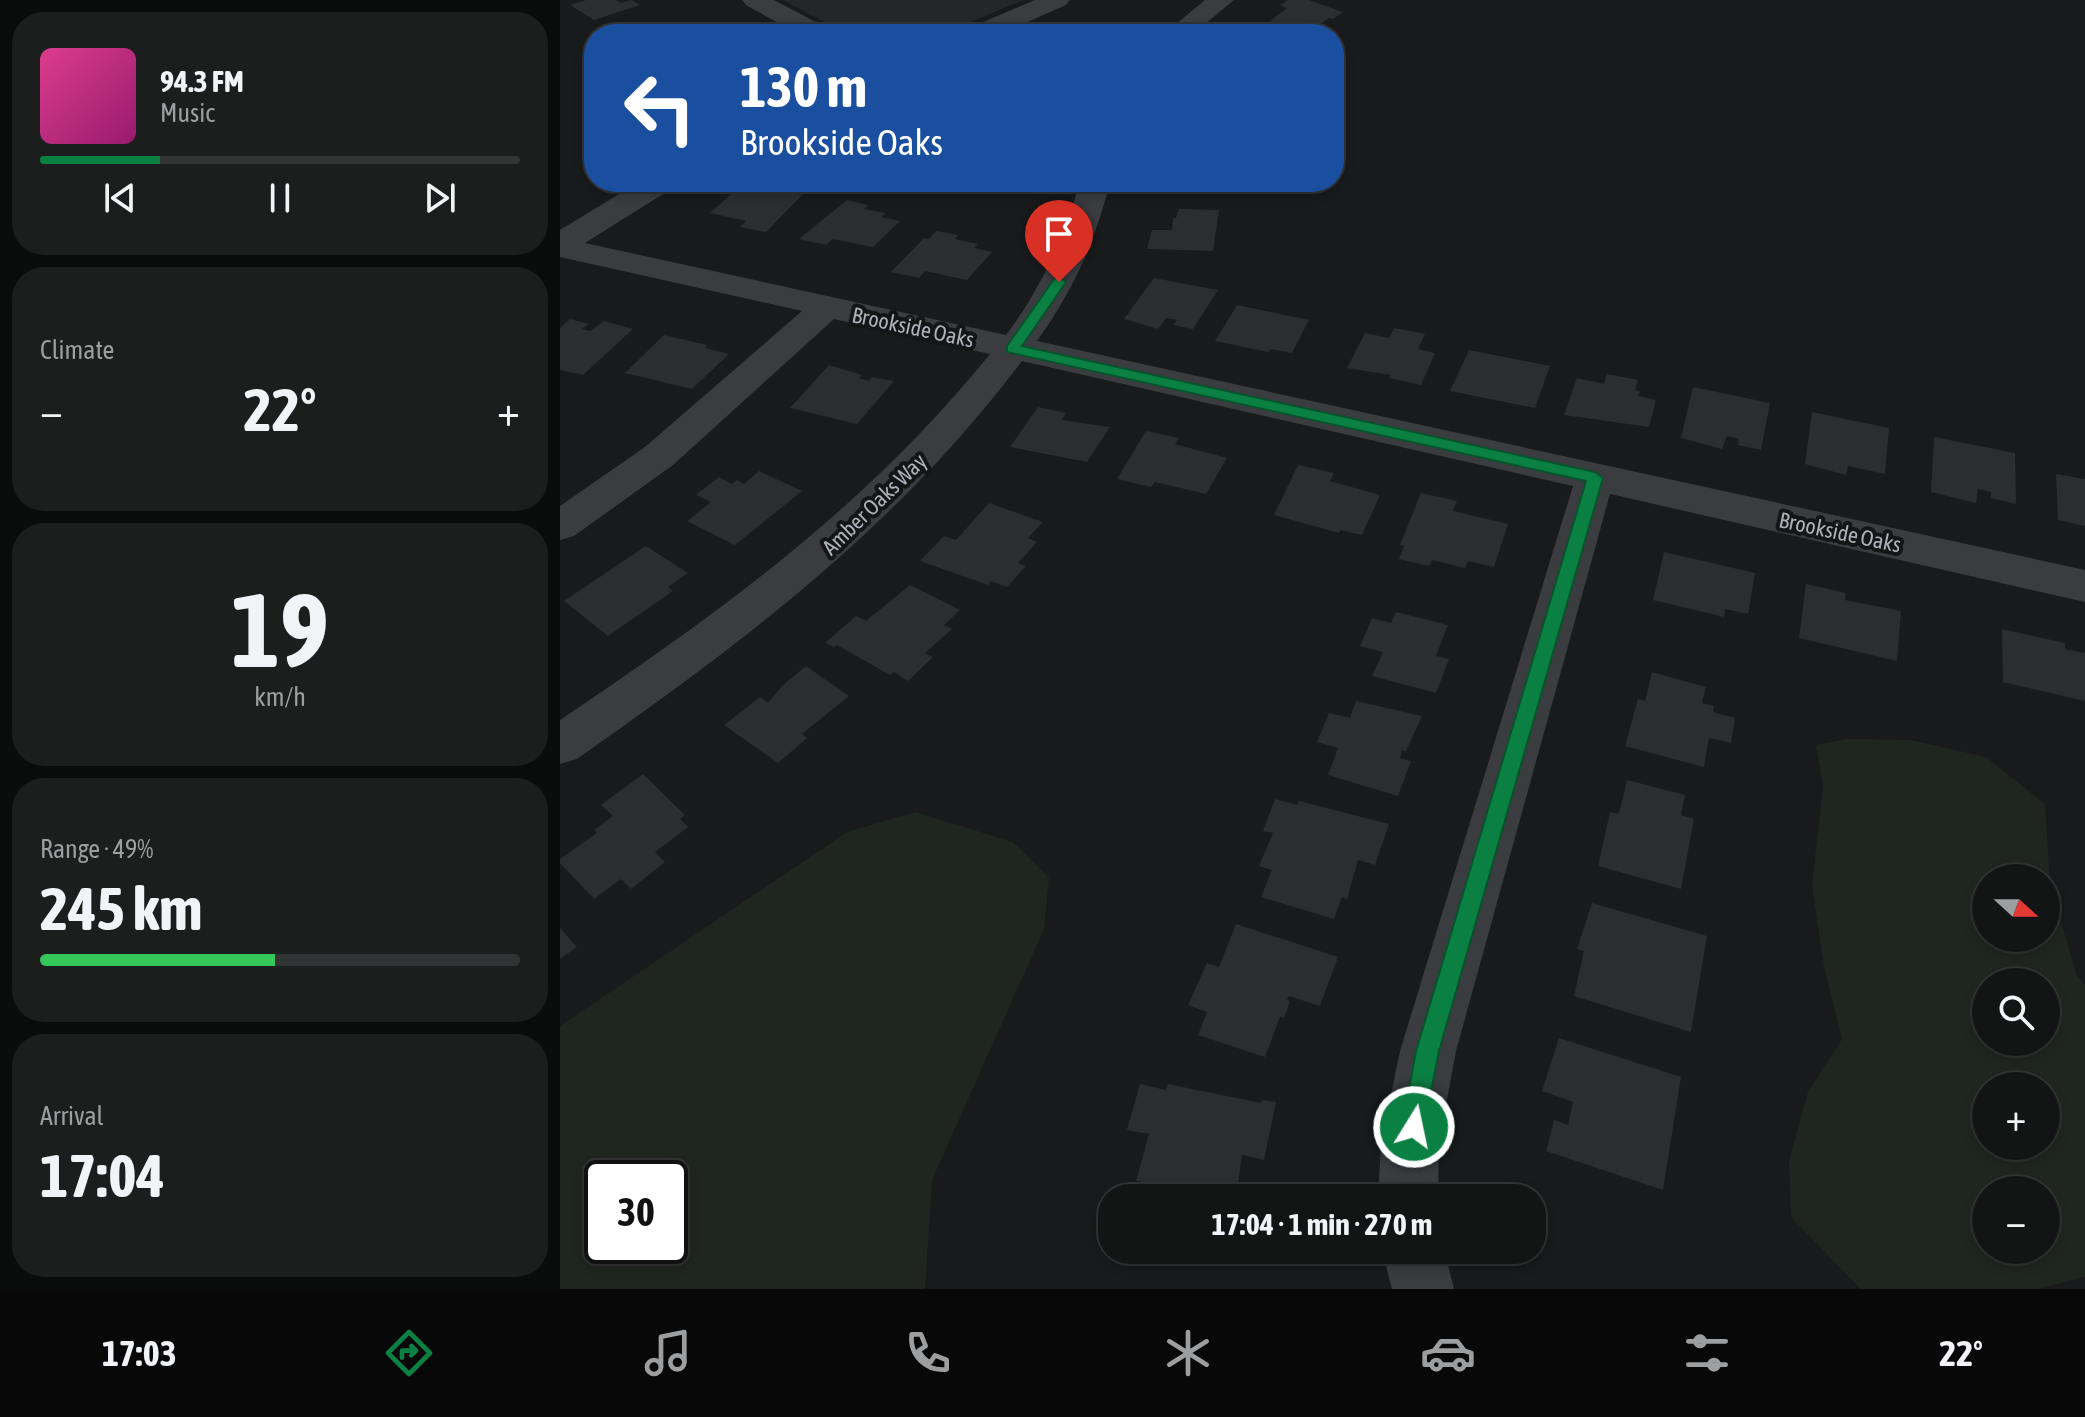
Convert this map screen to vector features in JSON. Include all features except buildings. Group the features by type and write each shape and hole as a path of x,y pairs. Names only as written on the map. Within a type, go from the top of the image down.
{"street":[{"path":"755,0 799,24"},
{"path":"1001,24 1057,0"},
{"path":"1190,24 1221,0"},
{"path":"560,246 643,192"},
{"name":"Amber Oaks Way","path":"560,745 804,570 930,450 1013,349 1051,297 1082,230 1092,192"},
{"path":"560,205 601,217"},
{"name":"Brookside Oaks","path":"560,246 826,308 2085,586"},
{"path":"560,526 659,456 826,308"},
{"path":"1407,1184 1428,1051 1595,478"},
{"path":"1417,1264 1423,1289"}],"shaded area":[{"path":"783,0 1023,0 966,24 828,24"},
{"path":"1846,739 1911,740 1986,757 2045,804 2049,864 1972,864 1972,952 2060,952 2060,918 2077,976 2085,985 2085,1277 2037,1289 1861,1289 1791,1217 1789,1160 1808,1092 1842,1039 1824,967 1812,885 1823,786 1816,745"},
{"path":"915,812 1013,842 1049,878 1044,929 932,1180 925,1289 560,1289 560,1026 847,832"}],"route":[{"path":"1059,282 1013,349 1595,478 1428,1051 1414,1127"}]}
